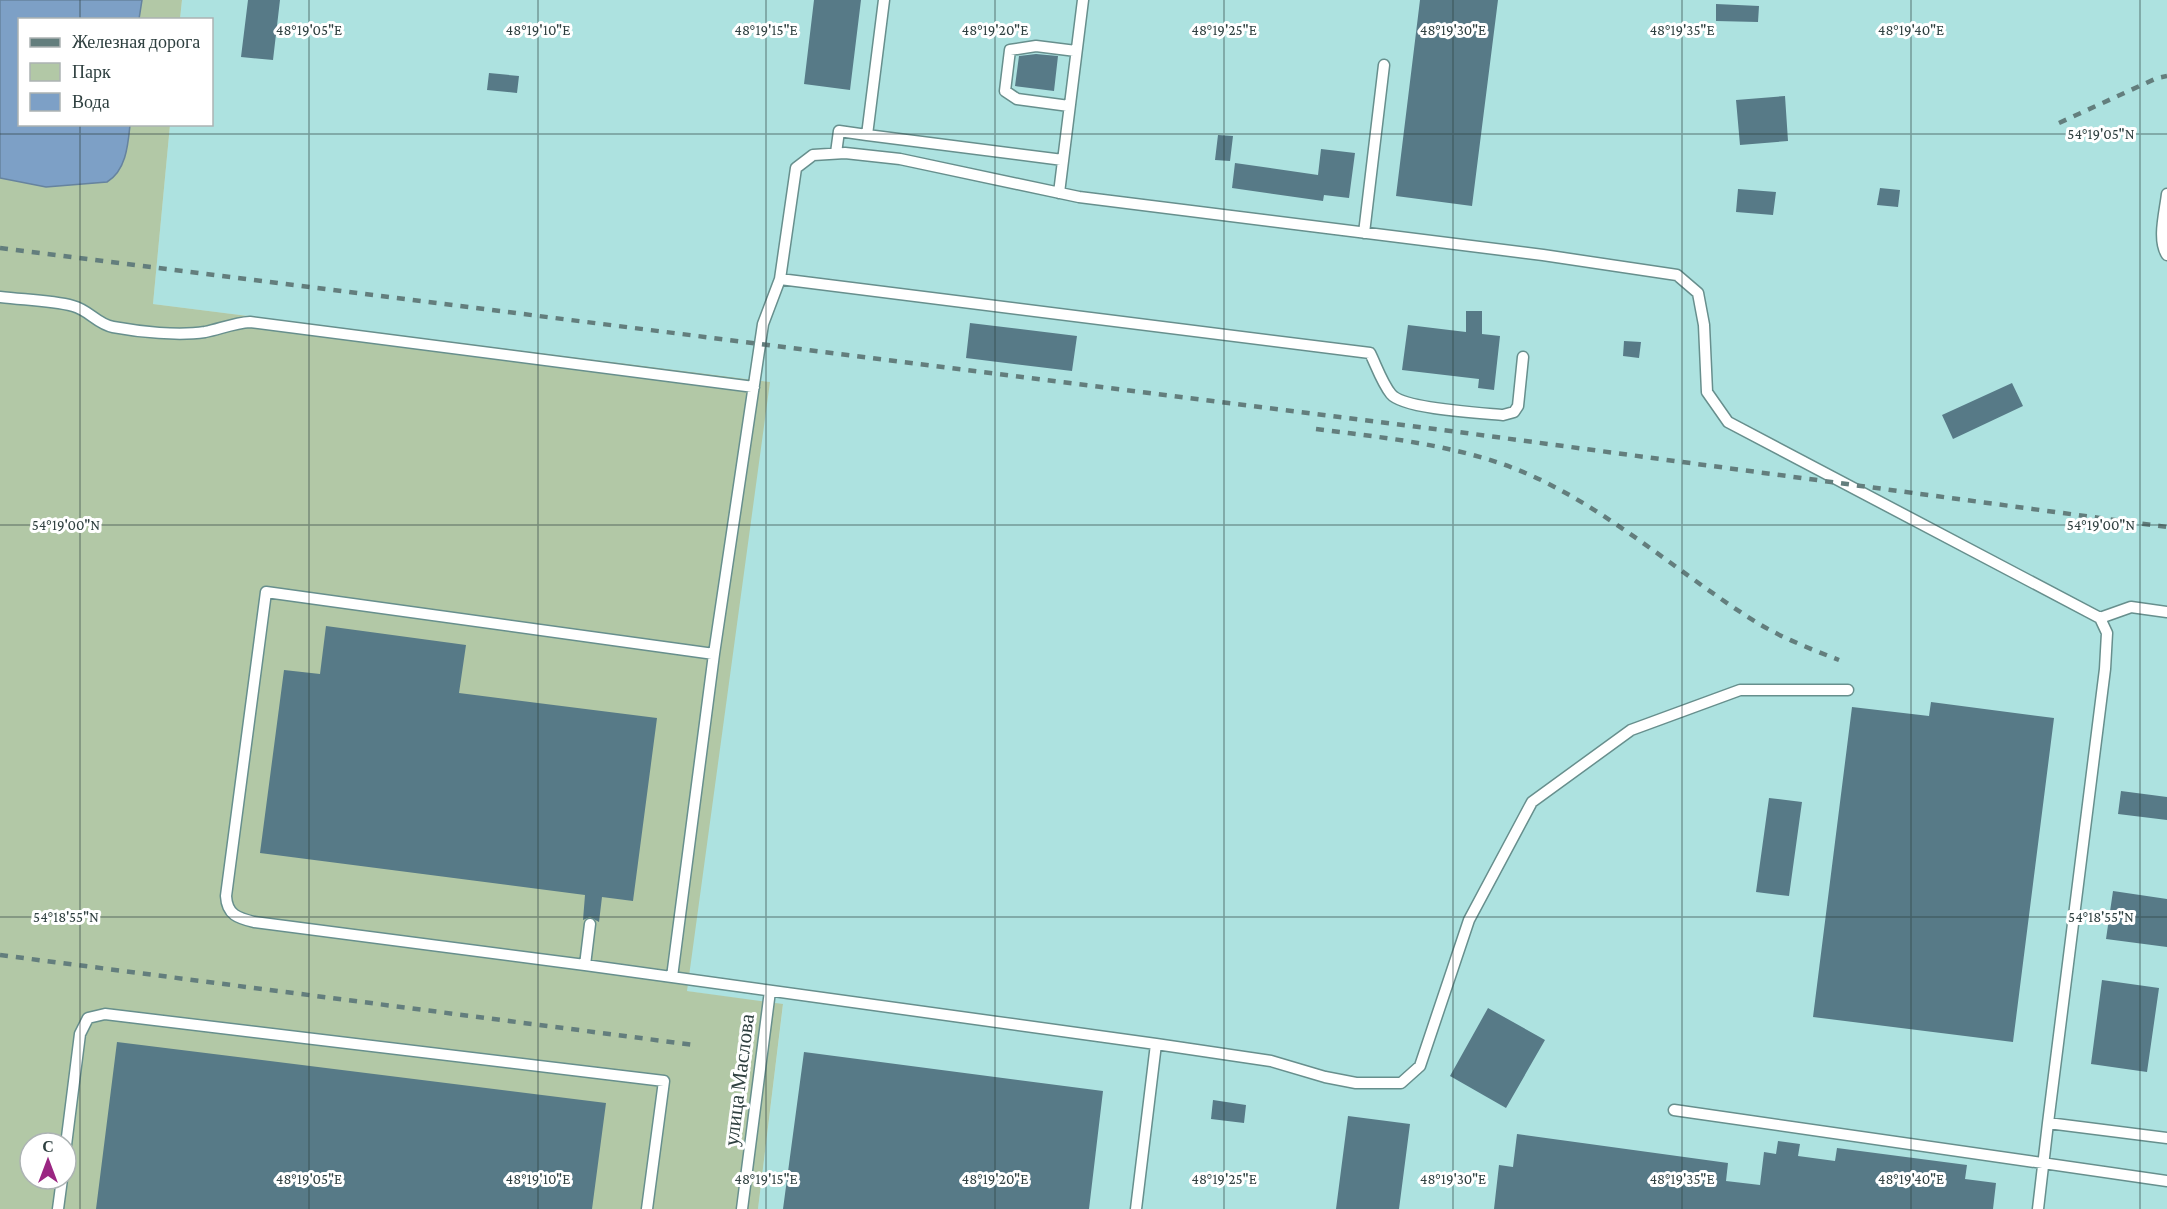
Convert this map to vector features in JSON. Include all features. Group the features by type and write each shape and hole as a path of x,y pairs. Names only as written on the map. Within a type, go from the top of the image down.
{"lane":[{"path":"867,135 884,0"},
{"path":"1059,193 1083,0"},
{"path":"1070,106 1017,99 1005,91 1010,50 1036,46 1076,51"},
{"path":"1364,233 1384,64"},
{"path":"836,153 839,131 1063,160"},
{"path":"672,977 714,654 764,324 780,279 796,168 813,155 836,153 900,159 1079,197 1543,255 1677,275 1698,292 1704,325 1707,392 1728,422 2100,618 2107,633 2105,669 2037,1209"},
{"path":"2167,194 2163,232 2164,252 2167,255"},
{"path":"780,279 1370,353 1391,395 1398,400 1414,405 1503,416 1514,412 1518,406 1523,357"},
{"path":"0,297 73,306 86,311 100,323 133,330 206,332 235,323 250,322 754,387"},
{"path":"714,654 266,592 226,906 240,919 254,922 1156,1044 1271,1061 1325,1077 1356,1083 1401,1083 1420,1066 1469,920 1532,802 1631,730 1740,690 1848,690"},
{"path":"2100,618 2131,607 2167,612"},
{"path":"585,965 590,924"},
{"name":"улица Маслова","path":"742,1209 770,991"},
{"path":"68,1131 80,1034 87,1018 105,1014 664,1081 647,1209"},
{"path":"1136,1209 1156,1044"},
{"path":"1674,1110 2167,1181"},
{"path":"2048,1123 2167,1138"},
{"path":"58,1209 60,1191"}],"shaded area":[{"path":"182,0 2167,0 2167,1209 758,1209 783,1005 686,991 769,382 153,304 170,126 213,126 213,18 180,18"}],"green space":[{"path":"0,0 182,0 180,18 18,18 18,126 170,126 153,304 770,382 687,991 783,1004 758,1209 0,1209"}],"water":[{"path":"0,0 142,0 139,18 18,18 18,126 130,126 127,149 118,171 107,182 46,187 0,178"}],"building":[{"path":"248,0 280,0 273,60 241,57"},
{"path":"814,0 861,0 850,90 804,84"},
{"path":"1420,0 1498,0 1472,206 1396,196"},
{"path":"1716,4 1759,6 1758,22 1716,21"},
{"path":"1036,54 1058,56 1054,91 1015,86 1019,56"},
{"path":"489,73 519,76 517,93 487,90"},
{"path":"1785,96 1788,141 1740,145 1736,100"},
{"path":"1218,135 1233,136 1230,161 1215,160"},
{"path":"1321,149 1355,153 1349,198 1324,195 1323,201 1232,188 1235,163 1318,175"},
{"path":"1880,188 1900,190 1898,207 1877,205"},
{"path":"1738,189 1776,192 1773,215 1736,212"},
{"path":"1466,311 1482,311 1482,334 1500,336 1494,390 1478,388 1479,379 1402,370 1408,325 1466,332"},
{"path":"970,323 1077,336 1072,371 966,358"},
{"path":"1624,341 1641,342 1639,358 1623,356"},
{"path":"2012,383 2023,406 1953,439 1942,415"},
{"path":"326,626 466,645 459,693 657,718 633,901 602,897 599,922 590,917 583,920 585,895 260,853 284,670 320,674"},
{"path":"1931,702 2054,718 2013,1042 1813,1017 1852,707 1929,716"},
{"path":"2121,791 2167,797 2167,820 2118,814"},
{"path":"1769,798 1802,802 1789,896 1756,892"},
{"path":"2113,891 2167,899 2167,947 2106,939"},
{"path":"2102,980 2159,988 2147,1072 2091,1064"},
{"path":"1488,1008 1545,1040 1506,1108 1450,1076"},
{"path":"117,1042 606,1103 592,1209 96,1209"},
{"path":"804,1052 1103,1091 1089,1209 783,1209"},
{"path":"1213,1100 1246,1105 1244,1123 1211,1119"},
{"path":"1348,1116 1410,1124 1399,1209 1336,1209"},
{"path":"1517,1134 1728,1163 1726,1181 1760,1185 1764,1152 1776,1154 1778,1141 1800,1144 1798,1156 1835,1161 1837,1148 1967,1165 1965,1179 1996,1183 1993,1209 1494,1209 1499,1165 1513,1167"}],"railway":[{"path":"2059,123 2157,78 2167,76"},
{"path":"0,248 1466,433 2167,527"},
{"path":"1316,429 1433,446 1490,460 1518,470 1573,497 1600,514 1756,622 1786,638 1839,660"},
{"path":"0,955 694,1045"}]}
